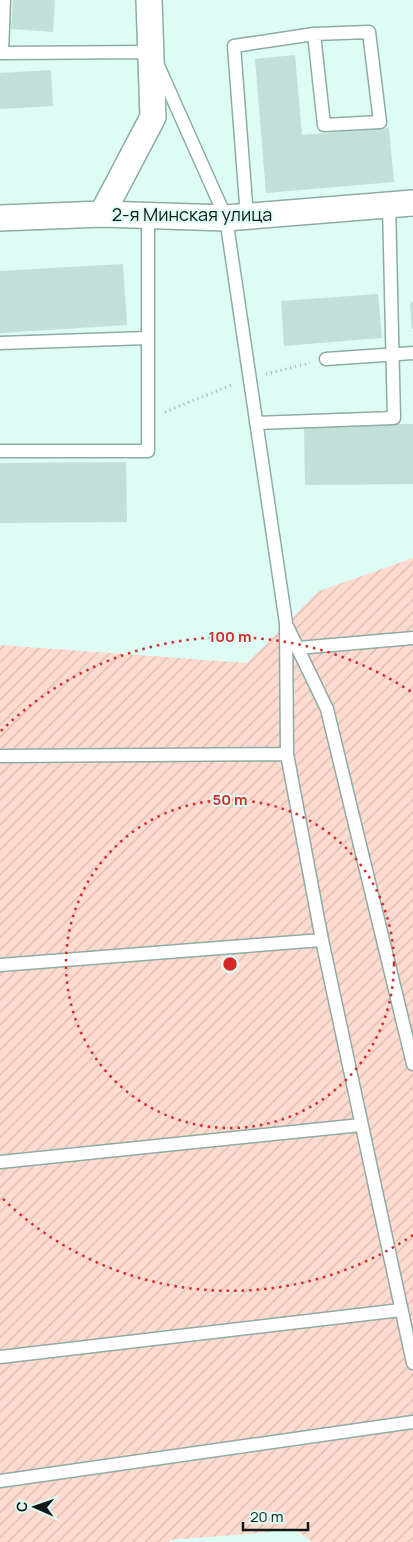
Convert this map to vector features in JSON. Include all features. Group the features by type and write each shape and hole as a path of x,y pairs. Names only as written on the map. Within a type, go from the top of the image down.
{"street":[{"path":"102,214 153,117 149,0"},
{"name":"2-я Минская улица","path":"0,218 102,214 237,218 401,204"}],"lane":[{"path":"4,0 1,53 152,52 237,218"},
{"path":"314,34 324,125 380,122 369,32 314,34 234,46 237,218 256,423 286,623 287,754 322,940 413,1363"},
{"path":"256,423 394,418 392,355 401,204"},
{"path":"0,451 148,450 148,216"},
{"path":"0,343 147,338"},
{"path":"326,359 413,353"},
{"path":"286,623 327,709 413,1064"},
{"path":"298,648 413,638"},
{"path":"0,756 287,754"},
{"path":"0,965 322,940"},
{"path":"0,1162 361,1125"},
{"path":"0,1357 402,1310"},
{"path":"0,1481 413,1422"}],"shaded area":[{"path":"413,558 413,1542 312,1542 296,1530 170,1540 169,1542 0,1542 0,645 247,663 319,591"}],"building":[{"path":"13,0 55,0 53,32 11,29"},
{"path":"295,55 302,135 389,128 394,182 266,193 255,59"},
{"path":"51,70 53,106 0,109 0,73"},
{"path":"123,264 127,325 0,333 0,271"},
{"path":"378,294 382,338 284,346 281,301"},
{"path":"413,302 413,329 412,329 410,303"},
{"path":"413,424 413,484 305,485 304,425"},
{"path":"126,462 127,522 0,523 0,463"}]}
